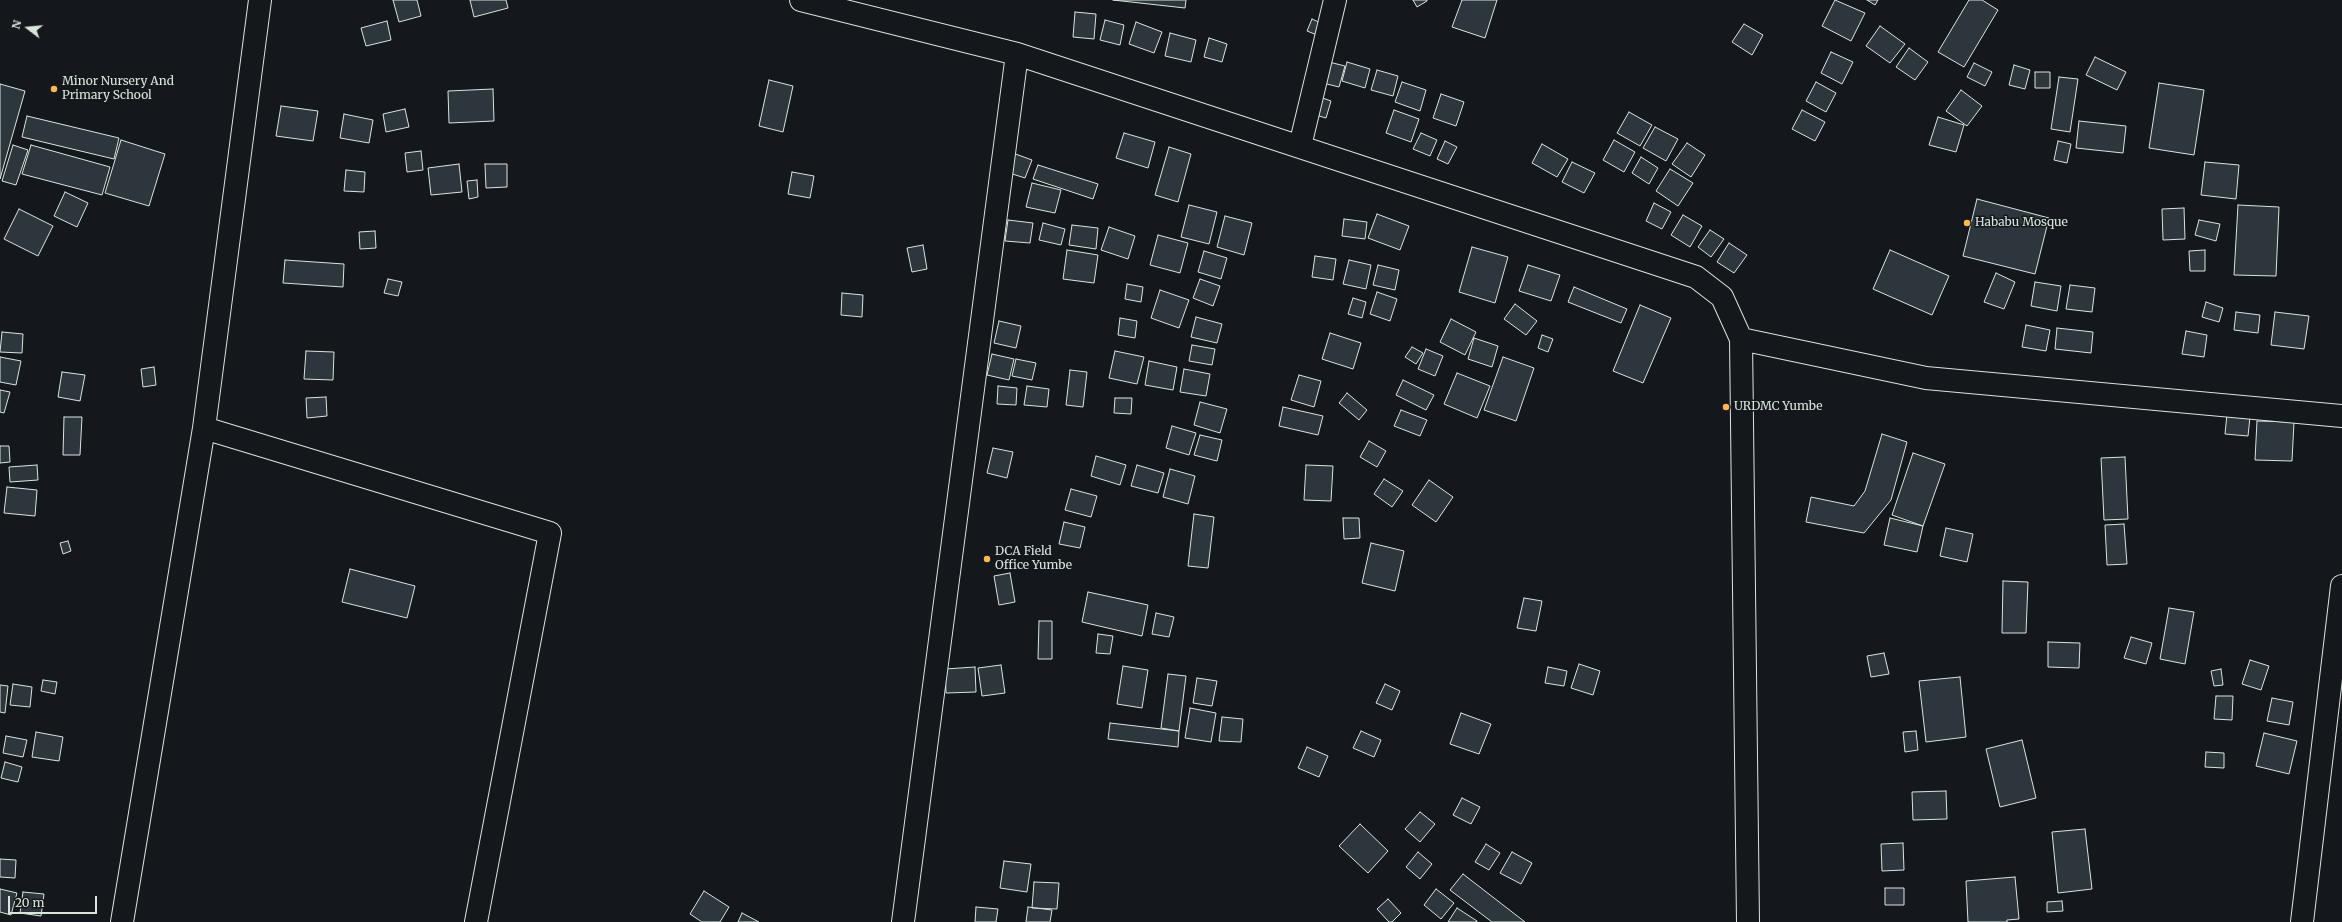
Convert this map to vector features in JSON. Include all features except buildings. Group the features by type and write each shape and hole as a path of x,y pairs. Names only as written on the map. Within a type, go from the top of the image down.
{"street":[{"path":"122,922 204,428 260,0"},
{"path":"801,0 1017,54 1696,277 1722,297 1741,339 1748,922"},
{"path":"1300,146 1335,0"},
{"path":"903,922 1017,54"},
{"path":"1741,339 1926,378 2342,416"},
{"path":"204,428 550,533 476,922"},
{"path":"2302,922 2342,586"}],"place":[{"name":"Minor Nursery And Primary School","path":"54,89"},
{"name":"Hababu Mosque","path":"1967,223"},
{"name":"URDMC Yumbe","path":"1726,407"},
{"name":"DCA Field Office Yumbe","path":"987,559"}]}
